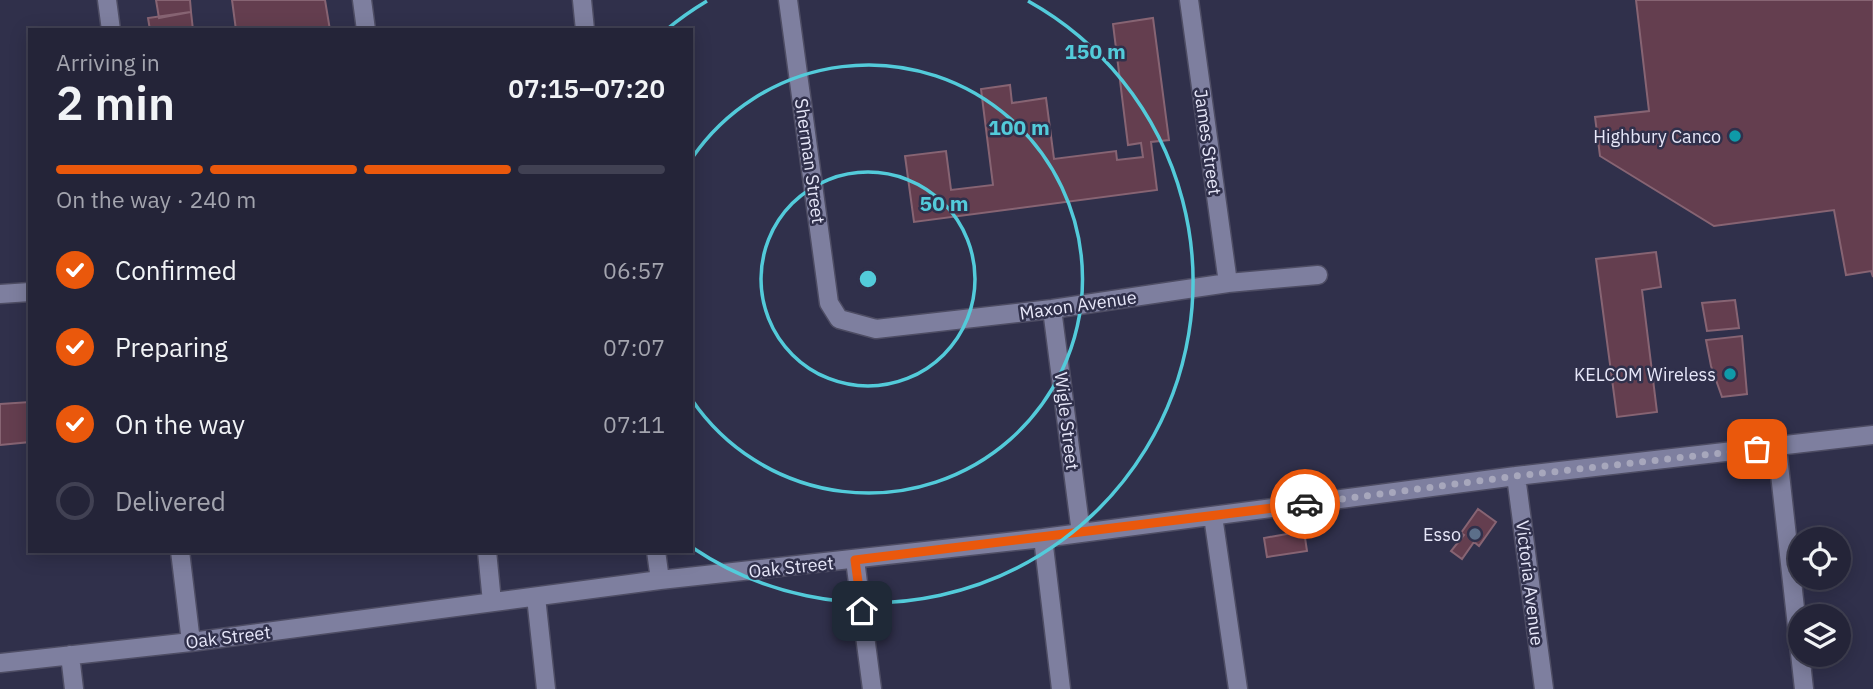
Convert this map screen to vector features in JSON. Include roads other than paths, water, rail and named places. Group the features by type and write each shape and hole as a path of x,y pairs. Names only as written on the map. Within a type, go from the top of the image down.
{"street":[{"path":"107,0 111,28"},
{"path":"362,0 366,28"},
{"path":"582,0 585,28"},
{"name":"Sherman Street","path":"788,0 829,303 839,319"},
{"name":"James Street","path":"1189,0 1228,283"},
{"name":"Maxon Avenue","path":"839,319 876,329 1052,309 1228,283 1318,275"},
{"path":"0,295 28,292"},
{"name":"Wigle Street","path":"1052,309 1081,533"},
{"name":"Oak Street","path":"0,663 191,642 660,580 1043,538 1516,476 1873,435"},
{"path":"1777,447 1804,689"},
{"name":"Victoria Avenue","path":"1516,476 1544,689"},
{"path":"1213,516 1238,689"},
{"path":"1043,538 1061,689"},
{"path":"180,553 191,642"},
{"path":"487,553 492,602"},
{"path":"656,553 660,580"},
{"path":"855,560 872,689"},
{"path":"536,597 547,689"},
{"path":"70,655 74,689"}],"place":[{"name":"Highbury Canco","path":"1735,136"},
{"name":"KELCOM Wireless","path":"1730,374"},
{"name":"Esso","path":"1475,534"}]}
